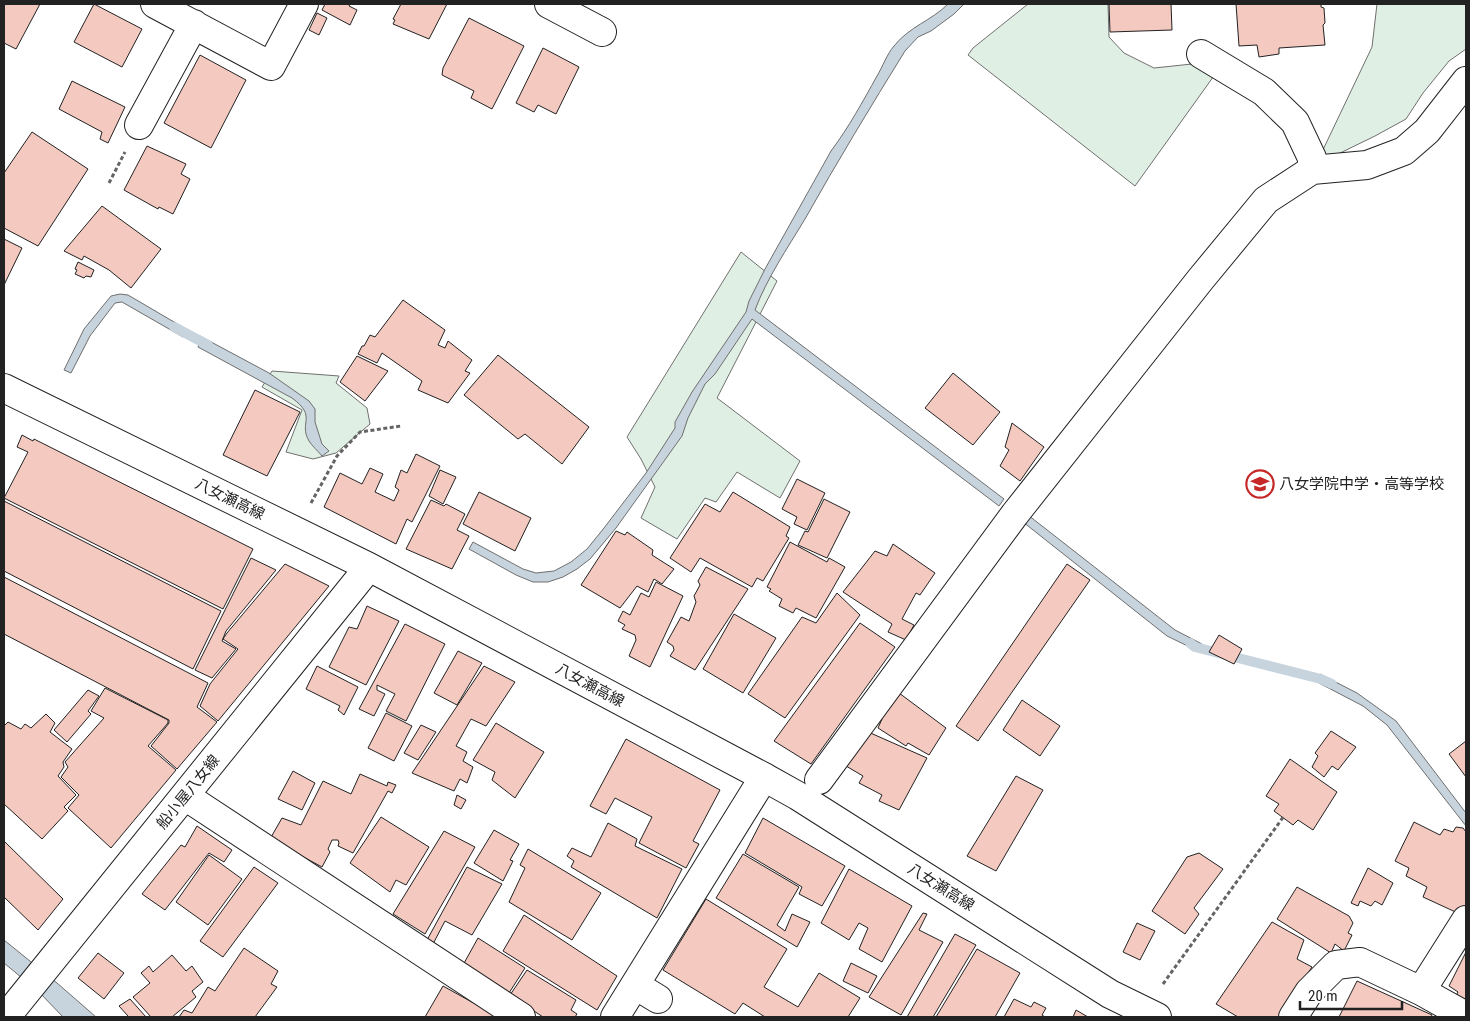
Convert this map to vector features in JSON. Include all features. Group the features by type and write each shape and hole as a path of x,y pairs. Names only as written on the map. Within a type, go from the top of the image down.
{"street":[{"path":"155,4 271,66 304,4"},
{"path":"549,4 602,32"},
{"path":"139,125 194,24"},
{"path":"1201,54 1264,92 1295,122 1312,158 1312,170"},
{"path":"819,780 1015,514 1200,280 1266,200 1312,170 1367,165 1404,151 1427,131 1466,81"},
{"name":"八女瀬高線","path":"4,388 369,568 764,777 798,796 1110,994 1157,1017"},
{"name":"船小屋八女線","path":"6,1016 369,568"},
{"path":"615,1017 764,777"},
{"path":"185,796 521,1017"},
{"path":"1422,991 1466,920"},
{"path":"1293,1017 1309,992 1336,965 1360,962 1422,991 1466,1016"},
{"path":"635,985 658,1000"}],"path":[{"path":"308,510 337,456 360,432 401,426"},
{"path":"1159,989 1284,816"}],"green space":[{"path":"1028,4 1108,4 1109,37 1124,53 1154,68 1192,64 1216,73 1135,186 968,55 973,48"},
{"path":"1377,4 1466,4 1466,49 1449,61 1423,93 1406,119 1334,156 1320,156 1372,47"},
{"path":"741,252 777,281 717,398 800,461 780,498 737,472 716,502 705,498 677,539 641,518 655,487 627,437"},
{"path":"272,371 339,376 336,383 367,408 370,424 336,453 313,459 286,452 302,410 262,387"}],"shaded area":[{"path":"948,4 964,4 931,31 918,37 905,51 765,286 755,310 1004,499 999,506 752,319 715,374 705,384 688,418 682,436 616,528 590,559 563,577 548,582 533,582 516,575 469,549 473,542 523,569 536,573 554,571 571,562 587,549 646,473 675,428 675,422 692,392 746,312 749,301 765,269 831,151 856,114 887,56 907,33"},
{"path":"128,295 186,329 183,337 122,302 115,303 90,336 71,373 64,370 84,329 111,296"},
{"path":"200,336 269,373 309,401 315,409 315,422 322,444 329,451 322,456 309,441 305,429 306,415 300,405 292,398 198,347 199,344 196,342"},
{"path":"1028,515 1175,630 1202,644 1200,652 1167,636 1023,522"},
{"path":"1320,674 1357,693 1396,721 1466,813 1466,826 1387,725 1363,706 1319,683"},
{"path":"4,940 96,1017 63,1017 39,992 4,963"}],"building":[{"path":"4,4 40,4 16,49 4,43"},
{"path":"94,4 142,29 122,67 74,42"},
{"path":"325,4 350,4 349,6 357,10 350,25 322,10"},
{"path":"401,4 447,4 429,39 393,24 395,20 393,19"},
{"path":"1109,4 1171,4 1172,30 1110,32"},
{"path":"1236,4 1321,4 1321,7 1324,8 1325,45 1279,48 1279,54 1259,57 1257,45 1239,46"},
{"path":"317,13 327,18 319,35 309,30"},
{"path":"469,18 524,46 492,109 471,98 474,91 442,75 443,68"},
{"path":"543,48 579,67 556,114 538,105 534,112 516,103"},
{"path":"200,55 246,80 211,148 164,123"},
{"path":"72,81 125,107 108,143 100,139 102,132 59,109"},
{"path":"32,132 88,169 38,246 4,228 4,173"},
{"path":"147,146 186,164 181,174 190,179 173,214 159,207 158,209 124,190"},
{"path":"102,206 161,249 131,288 109,270 84,256 82,260 64,251"},
{"path":"4,239 22,248 4,285"},
{"path":"78,262 94,270 91,277 86,276 84,278 75,274"},
{"path":"403,300 445,330 438,345 445,348 448,341 472,360 465,371 470,373 448,403 418,390 422,381 382,353 377,363 358,354 370,335 375,337"},
{"path":"498,355 589,427 562,464 525,434 518,439 464,395"},
{"path":"357,356 388,371 365,401 340,382"},
{"path":"953,373 1000,412 973,445 925,408"},
{"path":"255,390 300,412 267,476 223,455"},
{"path":"1012,423 1044,447 1020,481 1000,466 1009,450 1005,447"},
{"path":"22,435 33,441 34,439 253,549 223,609 4,498 28,452 17,447"},
{"path":"416,454 440,466 412,522 407,519 396,544 324,507 340,473 362,484 370,468 383,474 375,492 394,501 399,490 395,487 401,470 407,473"},
{"path":"440,470 456,477 443,504 429,496"},
{"path":"797,479 825,493 807,530 794,524 797,517 782,509"},
{"path":"479,492 531,518 515,551 463,524"},
{"path":"733,492 790,527 786,536 789,538 763,581 757,578 752,587 700,558 691,572 670,558 705,504 720,512"},
{"path":"824,499 850,512 827,558 798,545 805,531 808,532"},
{"path":"431,500 444,506 446,504 465,514 457,530 469,536 452,569 406,549"},
{"path":"4,501 221,611 193,669 4,571"},
{"path":"616,531 625,535 627,532 653,550 652,555 674,569 662,584 654,579 648,592 637,586 620,608 581,585"},
{"path":"790,542 827,562 829,558 845,567 816,618 796,608 793,613 779,606 782,599 769,591 771,589 767,587"},
{"path":"893,544 935,573 920,595 916,593 902,619 914,625 906,640 888,632 892,624 843,592 875,551 887,556"},
{"path":"251,558 276,570 226,631 222,641 236,649 212,678 195,670"},
{"path":"285,564 329,586 218,721 200,706 210,684 238,649 223,639"},
{"path":"1067,564 1090,580 978,741 956,726"},
{"path":"706,567 748,589 695,670 670,656 674,650 673,646 667,642 681,617 689,621 696,602 694,596 700,585 698,581"},
{"path":"4,577 208,683 197,707 217,722 177,769 151,746 169,723 169,720 4,634"},
{"path":"656,582 683,596 650,667 629,656 636,640 635,635 622,629 625,625 618,621 623,611 630,615 641,593 649,597"},
{"path":"837,593 860,615 785,718 748,694 802,617 816,623"},
{"path":"367,606 399,621 366,685 329,667 349,627 357,629"},
{"path":"734,614 776,638 743,693 703,669"},
{"path":"860,623 895,647 811,764 774,741"},
{"path":"405,624 445,644 406,721 386,711 395,694 377,685 377,690 385,694 374,716 359,709"},
{"path":"1219,635 1242,649 1234,664 1209,652"},
{"path":"458,651 482,663 457,705 434,693"},
{"path":"317,666 358,687 344,715 338,710 340,706 306,689"},
{"path":"484,666 515,682 486,726 471,719 456,746 467,752 463,761 473,767 467,783 460,779 454,791 412,773"},
{"path":"105,688 168,720 168,723 148,746 176,770 111,848 68,808 79,795 61,777 68,767 65,762 104,718 91,711"},
{"path":"88,690 99,696 88,711 91,714 67,742 54,730"},
{"path":"895,690 946,728 929,755 908,743 906,746 878,728 882,719 879,716"},
{"path":"1022,700 1060,726 1040,756 1003,730"},
{"path":"386,713 412,726 394,761 368,748"},
{"path":"46,714 55,723 50,732 72,749 63,762 64,767 58,776 76,795 64,807 68,811 42,839 4,804 4,726 8,722 21,729 25,724 31,728"},
{"path":"496,723 544,752 515,798 492,780 495,772 473,760"},
{"path":"421,725 436,732 418,760 404,753"},
{"path":"866,731 927,758 899,810 879,801 882,795 859,783 863,776 846,766"},
{"path":"1331,731 1356,747 1338,770 1332,766 1324,777 1312,767 1318,756 1315,753"},
{"path":"626,739 720,790 693,841 699,844 686,868 639,843 652,817 615,798 606,814 590,806"},
{"path":"1466,741 1466,777 1449,754"},
{"path":"1290,759 1337,792 1313,830 1298,820 1293,825 1274,811 1279,804 1266,796"},
{"path":"293,771 315,783 302,810 278,799"},
{"path":"360,774 387,786 388,782 396,785 392,793 388,791 353,853 338,846 338,840 332,840 328,849 330,852 322,867 270,839 282,818 301,825 323,781 351,794"},
{"path":"1016,776 1043,790 996,871 967,856"},
{"path":"457,795 466,800 461,809 454,805"},
{"path":"381,817 429,847 406,885 396,880 390,892 350,863"},
{"path":"763,818 845,866 822,906 799,894 802,887 745,853"},
{"path":"1414,822 1440,835 1444,829 1453,832 1456,827 1463,828 1466,832 1466,907 1462,915 1423,897 1427,887 1406,876 1409,868 1395,861"},
{"path":"608,823 637,839 635,846 682,869 657,918 571,867 574,861 567,856 572,848 591,857"},
{"path":"197,826 232,850 224,862 209,853 165,910 142,894 181,845 185,847"},
{"path":"494,830 519,844 510,860 513,861 503,881 474,863"},
{"path":"444,831 475,847 425,934 393,914"},
{"path":"4,841 63,899 38,930 4,897"},
{"path":"528,849 601,893 572,940 509,902 525,868 520,865"},
{"path":"1199,853 1223,869 1194,908 1199,914 1185,934 1152,911 1187,857"},
{"path":"743,854 799,887 777,925 785,931 792,914 810,922 797,947 716,898"},
{"path":"209,855 242,879 208,925 176,902"},
{"path":"254,867 278,883 223,957 200,941"},
{"path":"467,867 502,884 472,935 445,921 433,944 427,940"},
{"path":"1368,868 1393,883 1382,905 1375,901 1371,906 1360,901 1358,906 1351,903"},
{"path":"849,869 912,906 882,962 859,949 868,928 859,923 849,940 821,923"},
{"path":"1297,887 1349,916 1353,923 1348,933 1352,935 1344,951 1335,944 1331,953 1277,919"},
{"path":"706,899 787,949 764,987 798,1007 819,973 860,998 848,1017 765,1017 743,1003 735,1014 663,970"},
{"path":"923,913 927,914 919,930 943,942 901,1015 869,997"},
{"path":"524,915 617,976 597,1010 503,951"},
{"path":"1272,922 1304,940 1297,959 1312,967 1279,1017 1238,1017 1216,1004"},
{"path":"1137,923 1155,931 1140,960 1123,952"},
{"path":"955,934 976,945 933,1017 907,1017"},
{"path":"478,938 525,968 509,993 463,965"},
{"path":"244,948 278,971 271,984 277,987 255,1017 179,1017 184,1010 192,1013 208,987 215,991"},
{"path":"977,949 1020,973 995,1017 936,1017"},
{"path":"1466,952 1466,1006 1454,999 1458,992 1449,986"},
{"path":"98,953 124,973 104,999 78,978"},
{"path":"172,955 186,971 192,966 203,982 192,991 196,997 172,1017 151,1017 133,997 150,983 141,973 149,966 153,972"},
{"path":"851,963 877,976 868,993 843,981"},
{"path":"527,970 576,1000 571,1010 577,1014 575,1017 543,1017 510,995"},
{"path":"1357,981 1432,1015 1431,1017 1339,1017"},
{"path":"443,986 497,1016 425,1017"},
{"path":"130,999 146,1017 127,1017 119,1006"},
{"path":"1014,999 1031,1007 1034,1002 1046,1008 1042,1015 1045,1017 1004,1017"},
{"path":"1076,1010 1088,1017 1073,1017"}],"waterway":[{"path":"174,327 208,345"},
{"path":"1190,643 1195,647 1321,679 1332,684"}],"place":[{"name":"八女学院中学・高等学校","path":"1260,484"}]}
